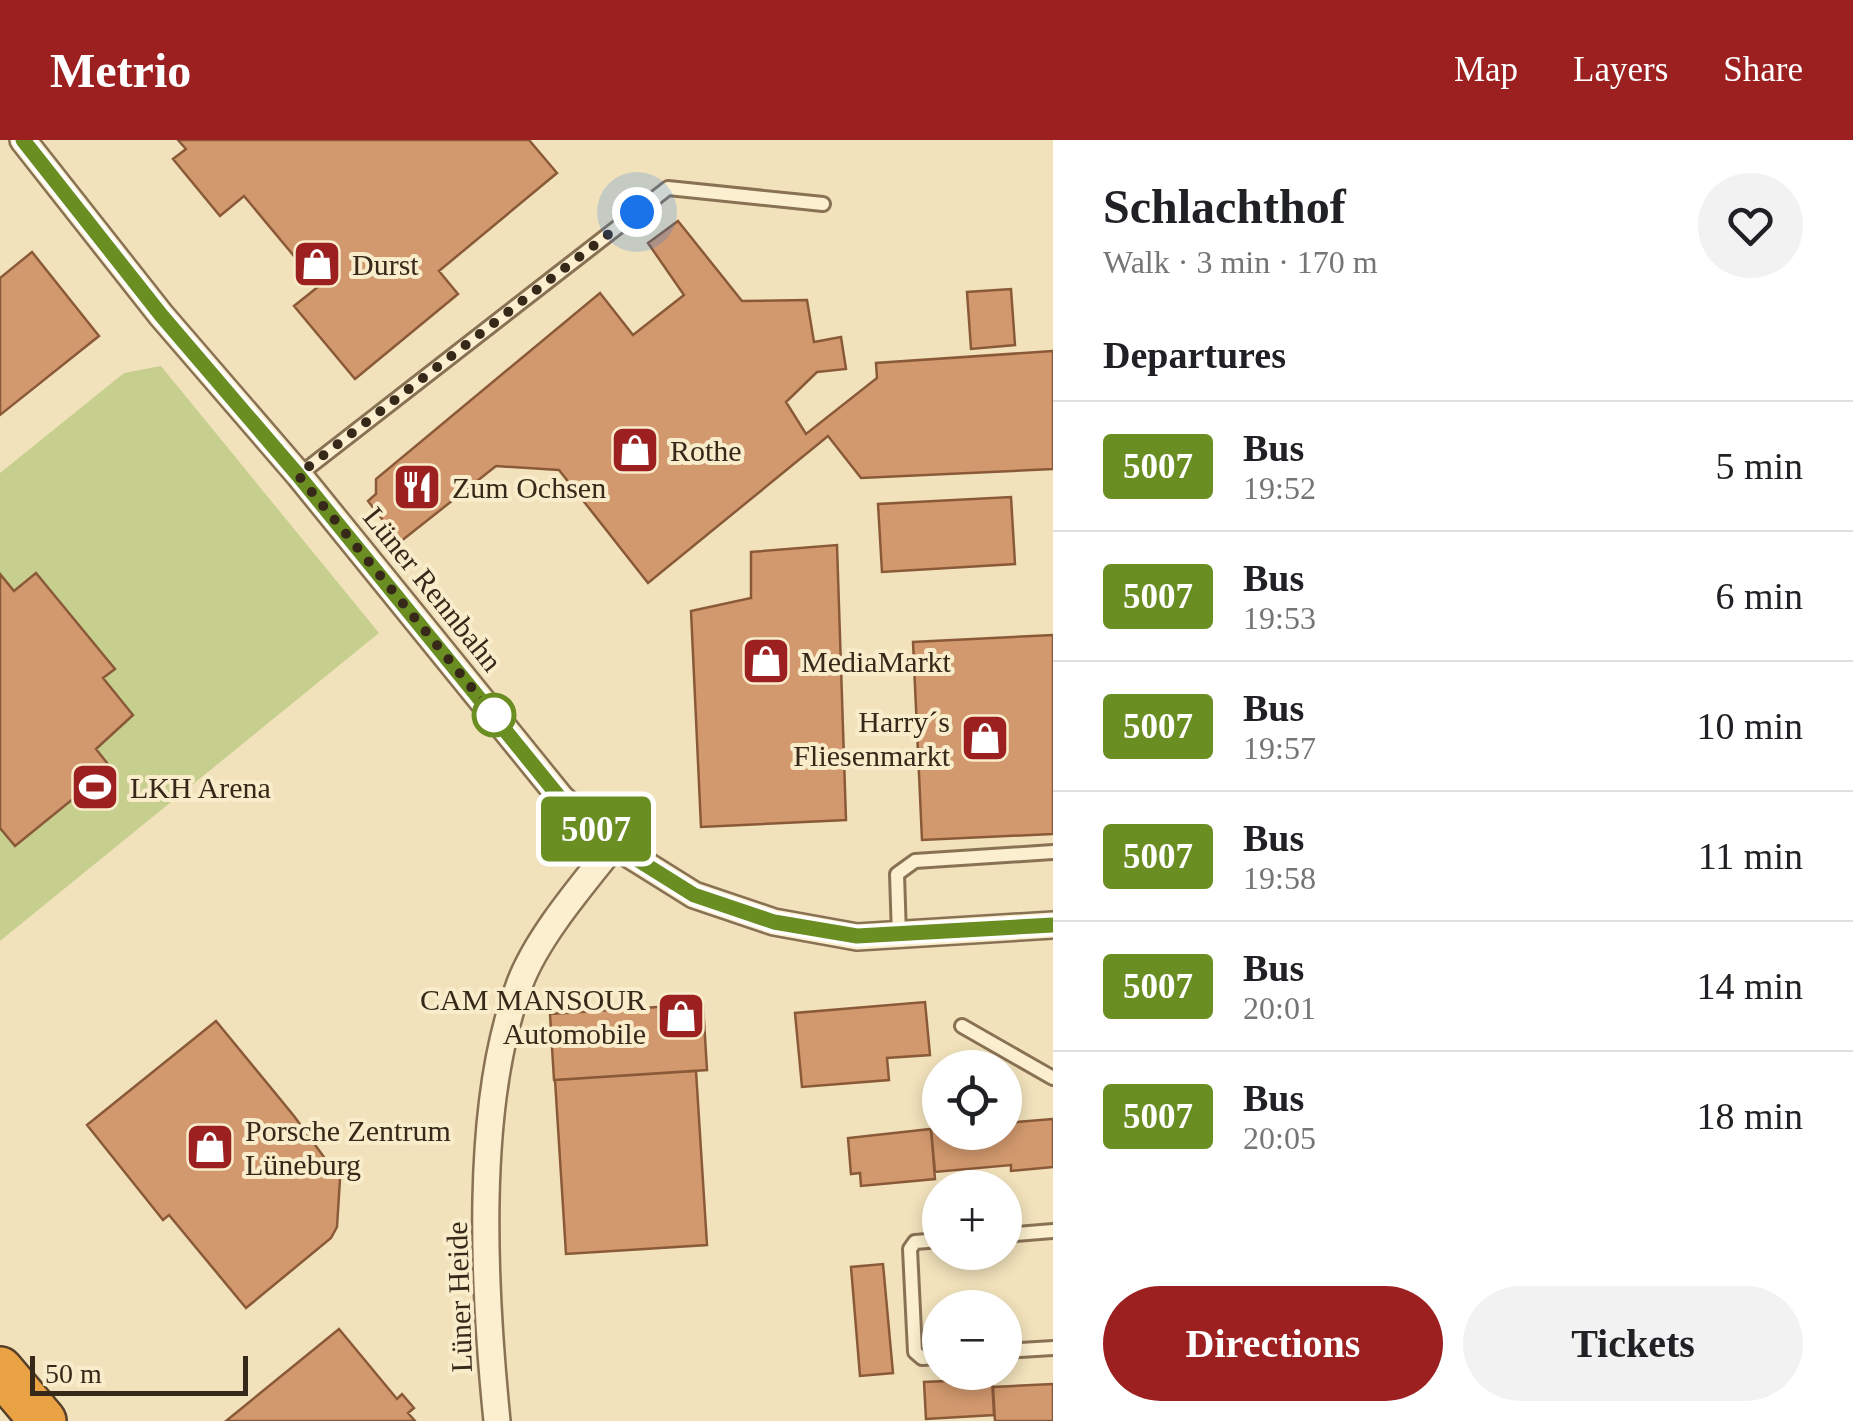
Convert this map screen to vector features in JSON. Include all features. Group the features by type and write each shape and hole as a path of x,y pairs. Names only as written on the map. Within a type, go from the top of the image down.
{"highway":[{"path":"0,1370 44,1421"}],"street":[{"name":"Lüner Rennbahn","path":"22,140 161,315 298,475 560,798 614,845 694,895 774,922 857,936 1053,926"},
{"name":"Lüner Heide","path":"497,1421 489,1337 488,1150 498,1066 520,981 565,905 614,845"}],"lane":[{"path":"298,475 668,188 823,204"},
{"path":"899,936 897,874 915,861 1053,852"},
{"path":"962,1026 1053,1078"},
{"path":"1022,1234 1053,1231"},
{"path":"922,1241 915,1242 910,1249 915,1352 922,1358"},
{"path":"1022,1351 1053,1348"}],"green space":[{"name":"LKH Arena","path":"161,366 379,633 0,941 0,473 124,373"}],"building":[{"path":"178,140 529,140 557,173 439,271 458,294 355,379 294,306 319,286 244,196 220,216 173,159 186,149"},
{"path":"678,221 742,301 807,300 814,342 841,337 846,369 817,372 786,402 806,434 877,378 876,363 1053,351 1053,469 861,478 828,436 648,583 559,470 496,466 400,542 368,501 376,494 376,479 600,293 633,335 684,295 648,243"},
{"path":"32,252 99,336 0,415 0,278"},
{"path":"1011,289 1015,345 971,349 967,292"},
{"path":"1011,497 1015,564 882,572 878,504"},
{"name":"MediaMarkt","path":"837,545 846,820 701,827 691,611 751,598 751,552"},
{"path":"36,573 115,669 103,678 133,715 96,749 111,768 15,846 0,828 0,574 14,591"},
{"name":"Harry´s Fliesenmarkt","path":"1053,635 1053,834 922,840 913,642"},
{"path":"925,1002 930,1050 922,1050 922,1056 887,1058 889,1080 802,1087 795,1013"},
{"path":"703,1004 707,1070 554,1080 550,1014"},
{"name":"Porsche Zentrum Lüneburg","path":"216,1021 340,1179 337,1227 331,1238 246,1308 169,1215 163,1220 87,1125"},
{"path":"696,1071 707,1245 566,1254 555,1080"},
{"path":"1053,1119 1053,1167 1011,1170 1011,1165 935,1170 933,1150 1022,1150 1022,1122"},
{"path":"922,1130 922,1150 933,1150 934,1170 922,1170 922,1180 861,1186 860,1173 851,1174 848,1138"},
{"path":"883,1264 893,1373 860,1376 851,1267"},
{"path":"339,1329 397,1399 402,1394 414,1408 408,1413 415,1421 226,1421"},
{"path":"1053,1384 1053,1421 995,1421 993,1390 1022,1390 1022,1386"},
{"path":"924,1390 993,1390 994,1415 926,1419"}],"bus line":[{"name":"5007","path":"23,140 161,315 442,649 560,798 614,845 694,895 774,922 857,936 1053,925"}],"place":[{"name":"Durst","path":"317,264"},
{"name":"Rothe","path":"635,450"},
{"name":"Zum Ochsen","path":"417,487"},
{"name":"MediaMarkt","path":"766,661"},
{"name":"Harry´s Fliesenmarkt","path":"985,738"},
{"name":"LKH Arena","path":"95,787"},
{"name":"CAM MANSOUR Automobile","path":"681,1016"},
{"name":"Porsche Zentrum Lüneburg","path":"210,1147"}],"route":[{"path":"494,715 298,475 637,212"}]}
